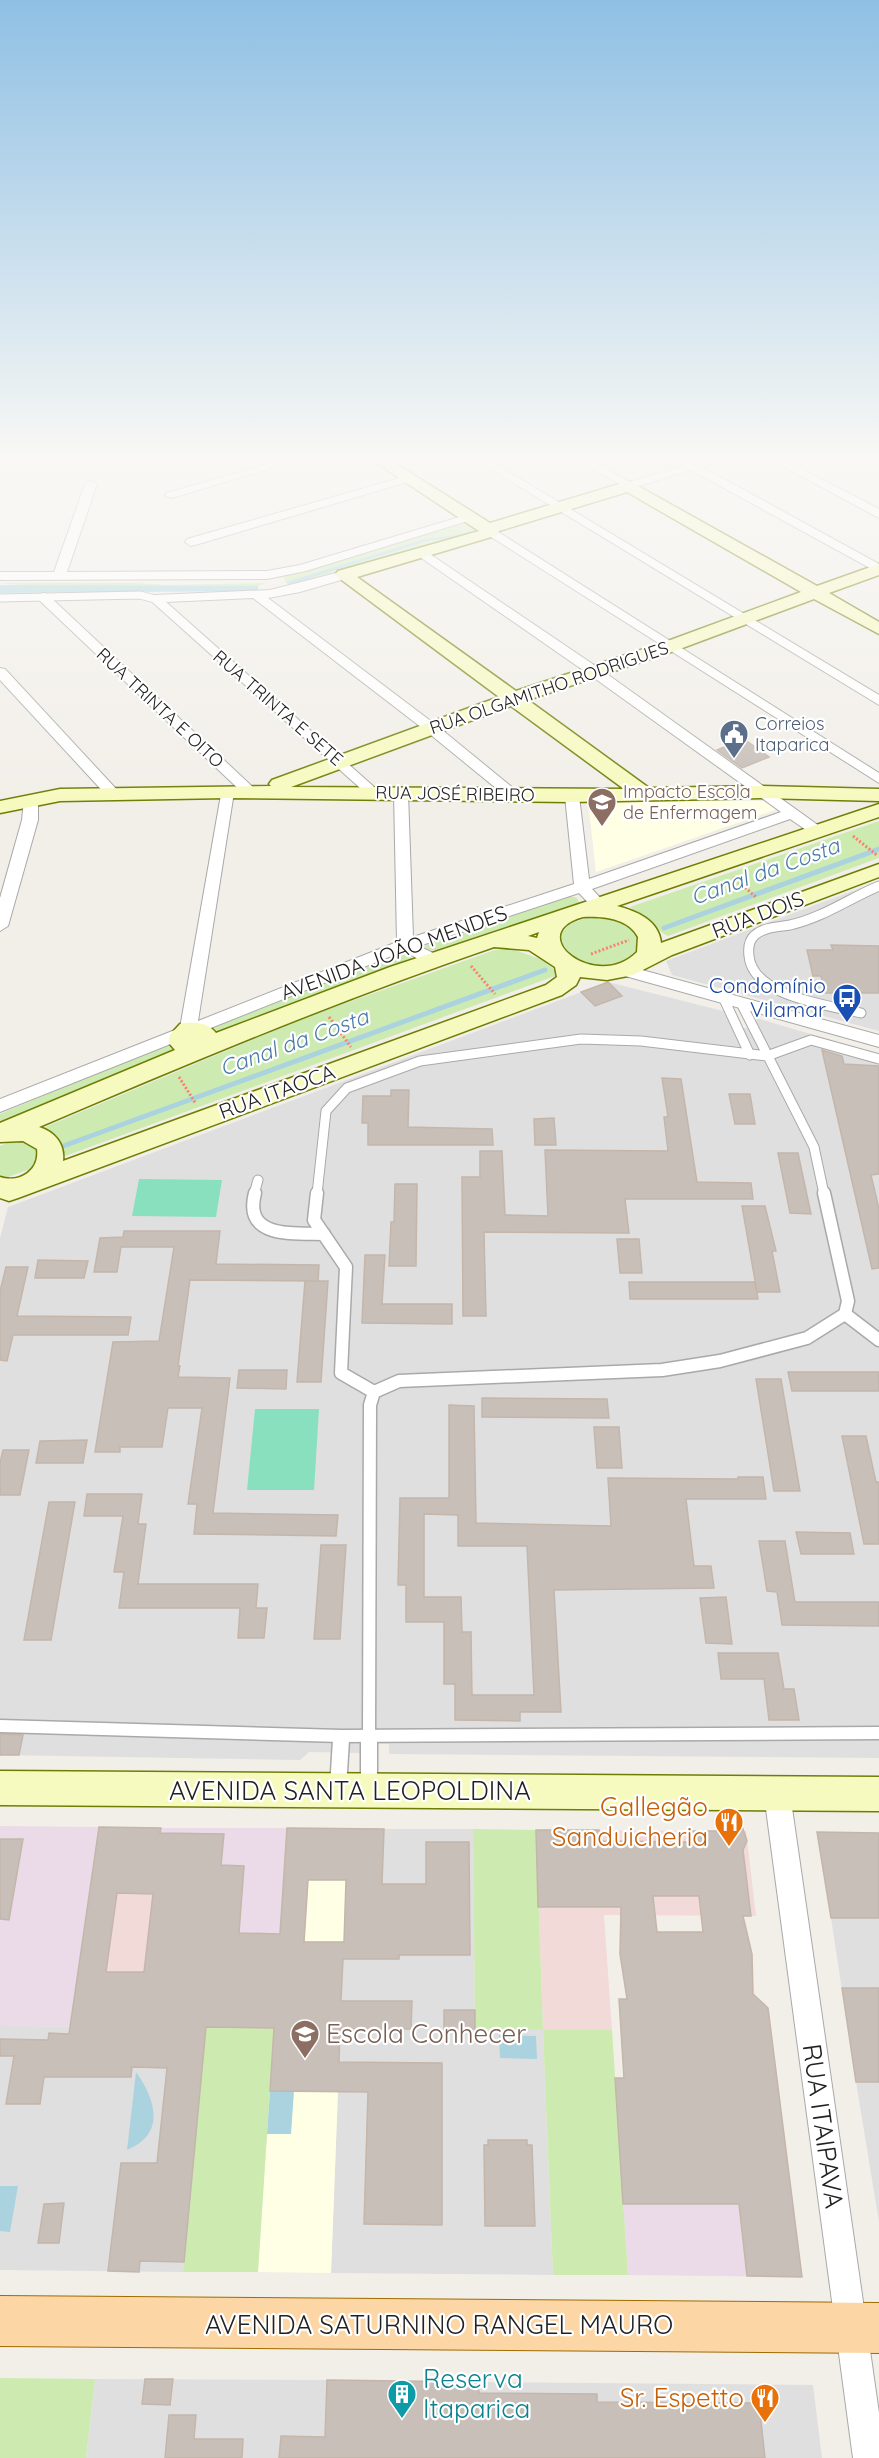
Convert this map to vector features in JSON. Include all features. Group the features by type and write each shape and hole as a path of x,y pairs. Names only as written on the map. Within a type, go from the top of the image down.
{"main road":[{"name":"AVENIDA SATURNINO RANGEL MAURO","path":"0,2321 865,2328"}],"street":[{"path":"0,576 244,577 266,575"},
{"path":"155,599 258,596 296,590 344,575 644,794"},
{"path":"454,575 595,672 817,831"},
{"path":"560,575 879,779"},
{"path":"672,575 879,700"},
{"path":"786,575 879,629"},
{"name":"RUA OLGAMITHO RODRIGUES","path":"252,794 514,698 671,646 862,575"},
{"path":"258,596 431,728 513,795"},
{"name":"RUA TRINTA E OITO","path":"42,597 252,794"},
{"name":"RUA TRINTA E SETE","path":"155,599 374,793"},
{"path":"0,672 114,795"},
{"name":"RUA TRINTA E OITO","path":"194,1039 227,792"},
{"name":"RUA JOSÉ RIBEIRO","path":"0,807 60,795 227,792 572,796 762,792 879,795"},
{"path":"400,793 405,945 433,960"},
{"path":"572,796 585,909"},
{"path":"0,926 30,820 31,799"},
{"name":"AVENIDA JOÃO MENDES","path":"0,1106 194,1039 318,1002 459,951 879,810"},
{"name":"AVENIDA JOÃO MENDES","path":"0,1133 194,1039 405,945 582,887 792,813"},
{"name":"RUA DOIS","path":"554,990 580,985 626,968 876,861"},
{"path":"554,990 568,980 569,972 549,944 549,933 561,919 585,909 614,912 640,924 647,933 650,944 647,954 626,968"},
{"path":"459,951 516,941 533,943 589,972 626,968 879,1041"},
{"name":"RUA ITAOCA","path":"3,1191 33,1182 554,990"},
{"path":"0,1133 30,1133 49,1146 51,1163 33,1182"},
{"name":"AVENIDA SANTA LEOPOLDINA","path":"0,1788 879,1794"},
{"name":"RUA ITAIPAVA","path":"777,1794 865,2328 869,2458"}],"lane":[{"path":"0,598 140,595 155,599"},
{"path":"861,1012 782,993 753,969 748,947 752,938 762,930 801,922 879,886"},
{"path":"723,997 750,1055"},
{"path":"353,1791 369,1735 370,1405 374,1392 399,1381 662,1370 720,1362 807,1338 845,1314 848,1301 814,1147 741,1003"},
{"path":"374,1392 341,1373 346,1267 314,1220 326,1111 347,1088 420,1061 581,1039 641,1041 767,1056 811,1040 879,1059"},
{"path":"258,1180 252,1213 256,1223 269,1230 324,1234"},
{"path":"845,1314 879,1340"},
{"path":"0,1726 341,1736 879,1733"},
{"path":"341,1736 353,1791"}],"path":[{"path":"869,849 876,861"},
{"path":"750,892 755,896"},
{"path":"459,951 491,989"},
{"path":"318,1002 348,1042"},
{"path":"191,1095 194,1101"}],"shaded area":[{"path":"588,800 768,801 778,809 596,872"},
{"path":"879,881 879,1031 672,975 666,961"},
{"path":"608,982 723,1011 731,1026 758,1030 756,1018 879,1054 879,1758 389,1754 389,1744 361,1743 360,1753 309,1752 300,1760 0,1755 0,1238 8,1207"},
{"path":"0,1826 99,1827 70,2026 0,2026"},
{"path":"99,1827 161,1828 137,2027 70,2026"},
{"path":"161,1828 287,1828 274,2028 137,2027"},
{"name":"Escola Conhecer","path":"287,1828 348,1829 331,2273 258,2272"},
{"path":"348,1829 473,1829 475,2029 543,2030 553,2275 331,2273"},
{"path":"536,1830 746,1831 756,1916 604,1915 612,2030 543,2030"},
{"path":"831,1918 879,1918 879,2222 856,2082"},
{"path":"0,2026 206,2027 183,2272 0,2270"},
{"path":"615,2078 777,2079 802,2277 628,2275"},
{"path":"95,2379 327,2380 324,2458 86,2458"},
{"path":"478,2382 813,2385 822,2458 479,2458"}],"green space":[{"path":"291,575 309,575 286,582 283,577"},
{"path":"318,575 335,575 290,587 288,584"},
{"path":"0,583 170,585 266,583 258,586 30,586"},
{"path":"879,821 879,858 668,936 630,907"},
{"path":"570,896 577,898 579,903 438,950 429,950 423,946"},
{"path":"586,918 609,918 624,923 635,932 639,939 638,952 608,967 589,965 580,961 561,948 560,935 569,924"},
{"path":"509,948 540,959 555,970 555,976 0,1180 0,1146 304,1018 495,950"},
{"path":"394,955 411,955 411,958 217,1033 213,1033 207,1027"},
{"path":"167,1044 174,1049 0,1123 0,1114"},
{"path":"139,1179 222,1180 216,1217 132,1216"},
{"path":"255,1409 319,1409 314,1490 247,1490"},
{"path":"473,1829 536,1830 543,2030 475,2029"},
{"path":"206,2027 274,2028 258,2272 183,2272"},
{"path":"543,2030 612,2030 628,2275 553,2275"},
{"path":"0,2378 95,2379 86,2458 0,2458"}],"water":[{"path":"309,575 321,575 298,582 288,584 286,582"},
{"path":"0,585 258,586 258,591 0,593"},
{"path":"499,2035 536,2036 537,2059 500,2058"},
{"path":"136,2072 149,2094 154,2116 148,2135 127,2150"},
{"path":"270,2091 294,2091 291,2134 267,2134"},
{"path":"0,2186 18,2186 10,2232 0,2231"}],"building":[{"path":"744,739 769,757 742,768 717,750"},
{"path":"831,945 879,946 879,993 825,993 821,976 813,976 807,950 833,950"},
{"path":"608,982 622,996 595,1006 581,992"},
{"path":"822,1050 842,1056 844,1064 879,1066 879,1174 871,1175 879,1209 879,1268 872,1269"},
{"path":"662,1078 681,1079 697,1182 751,1183 753,1199 625,1199 629,1233 484,1232 486,1316 463,1316 462,1177 480,1177 480,1151 502,1151 505,1215 548,1216 545,1150 668,1151 664,1117 668,1117"},
{"path":"391,1090 409,1090 408,1127 492,1129 493,1145 368,1145 368,1123 362,1123 363,1096 391,1096"},
{"path":"729,1094 750,1094 755,1124 735,1124"},
{"path":"554,1118 556,1145 535,1145 534,1119"},
{"path":"778,1153 798,1153 811,1214 790,1213"},
{"path":"395,1184 417,1184 416,1266 389,1266"},
{"path":"742,1206 765,1206 776,1251 772,1251 780,1292 757,1292"},
{"path":"124,1231 220,1231 216,1264 319,1265 318,1281 190,1280 178,1377 230,1378 213,1513 338,1515 336,1536 194,1534 197,1504 188,1504 202,1408 168,1408 162,1447 120,1447 120,1452 95,1452 113,1342 159,1341 174,1247 121,1247 117,1272 94,1272 100,1238 123,1237"},
{"path":"617,1239 639,1239 642,1273 620,1273"},
{"path":"365,1255 385,1255 382,1304 452,1304 452,1324 362,1323"},
{"path":"38,1260 88,1261 84,1278 35,1278"},
{"path":"6,1267 28,1267 17,1316 131,1317 128,1335 13,1335 7,1361 0,1360 0,1291"},
{"path":"305,1281 328,1281 321,1382 297,1382"},
{"path":"629,1282 755,1282 758,1299 630,1299"},
{"path":"239,1370 287,1370 286,1389 237,1388"},
{"path":"788,1372 879,1372 879,1391 792,1391"},
{"path":"756,1379 781,1379 800,1491 774,1491"},
{"path":"482,1398 607,1399 609,1418 482,1417"},
{"path":"449,1405 474,1406 476,1523 611,1526 608,1478 738,1479 738,1477 763,1477 766,1499 686,1499 694,1566 711,1566 714,1588 554,1590 561,1712 520,1712 520,1721 455,1720 455,1684 444,1684 444,1622 406,1622 406,1585 398,1585 400,1498 449,1498","holes":["424,1514 458,1515 458,1546 527,1546 534,1695 472,1695 471,1632 462,1632 461,1597 424,1597"]},
{"path":"594,1427 619,1427 622,1468 597,1468"},
{"path":"842,1436 866,1436 876,1482 879,1482 879,1544 864,1544"},
{"path":"87,1440 83,1463 36,1463 40,1441"},
{"path":"3,1450 29,1450 20,1495 0,1495 0,1463"},
{"path":"87,1494 142,1494 138,1524 146,1524 138,1584 258,1584 256,1608 267,1608 264,1638 238,1638 240,1608 119,1608 124,1572 114,1572 123,1516 84,1516"},
{"path":"49,1502 75,1502 51,1640 24,1640"},
{"path":"796,1532 850,1533 854,1554 801,1554"},
{"path":"759,1541 785,1541 795,1602 879,1602 879,1626 782,1625 777,1592 767,1591"},
{"path":"321,1545 346,1545 340,1639 314,1639"},
{"path":"726,1597 732,1644 706,1643 700,1598"},
{"path":"718,1653 778,1653 784,1689 794,1689 799,1720 769,1720 764,1679 721,1679"},
{"path":"0,1734 23,1735 19,1755 0,1755"},
{"path":"742,1826 747,1841 743,1850 751,1916 743,1916 752,1954 753,1994 768,2008 802,2277 747,2276 739,2204 623,2204 615,2078 624,2078 619,1999 627,1999 620,1954 621,1907 538,1907 536,1830 599,1830 599,1841 693,1842 692,1831 723,1831 730,1840","holes":["653,1896 699,1896 703,1932 657,1932"]},
{"path":"99,1827 161,1828 160,1833 224,1834 221,1865 244,1866 239,1933 280,1934 287,1828 384,1829 382,1884 426,1884 426,1842 469,1842 470,1955 399,1955 399,1959 343,1959 341,2001 412,2001 411,2029 340,2029 339,2062 442,2063 442,2225 364,2224 368,2092 270,2091 274,2028 206,2027 184,2262 140,2261 139,2272 108,2271 121,2163 157,2163 167,2068 132,2067 131,2077 44,2077 40,2104 6,2104 14,2056 0,2056 0,2039 48,2040 49,2033 69,2034","holes":["308,1880 346,1880 344,1942 304,1942","117,1893 153,1894 144,1972 106,1972"]},
{"path":"817,1832 879,1833 879,1918 831,1918"},
{"path":"0,1839 23,1839 9,1920 0,1919"},
{"path":"842,1988 879,1988 879,2082 856,2082"},
{"path":"444,2010 475,2010 475,2029 444,2030"},
{"path":"488,2140 527,2140 527,2145 532,2145 535,2226 485,2226 484,2145 488,2145"},
{"path":"64,2203 59,2243 38,2243 44,2204"},
{"path":"145,2379 173,2379 170,2405 142,2404"},
{"path":"327,2380 478,2382 479,2393 597,2394 597,2402 759,2403 765,2458 279,2458 281,2436 325,2437"},
{"path":"169,2415 196,2415 194,2439 243,2439 242,2458 165,2458"}],"waterway":[{"name":"Canal da Costa","path":"664,928 879,849"},
{"name":"Canal da Costa","path":"55,1149 545,970"}],"place":[{"name":"Correios Itaparica","path":"734,760"},
{"name":"Impacto Escola de Enfermagem","path":"602,828"},
{"name":"Condomínio Vilamar","path":"847,1024"},
{"name":"Gallegão Sanduicheria","path":"729,1848"},
{"name":"Escola Conhecer","path":"305,2060"},
{"name":"Reserva Itaparica","path":"402,2420"},
{"name":"Sr. Espetto","path":"765,2424"}]}
